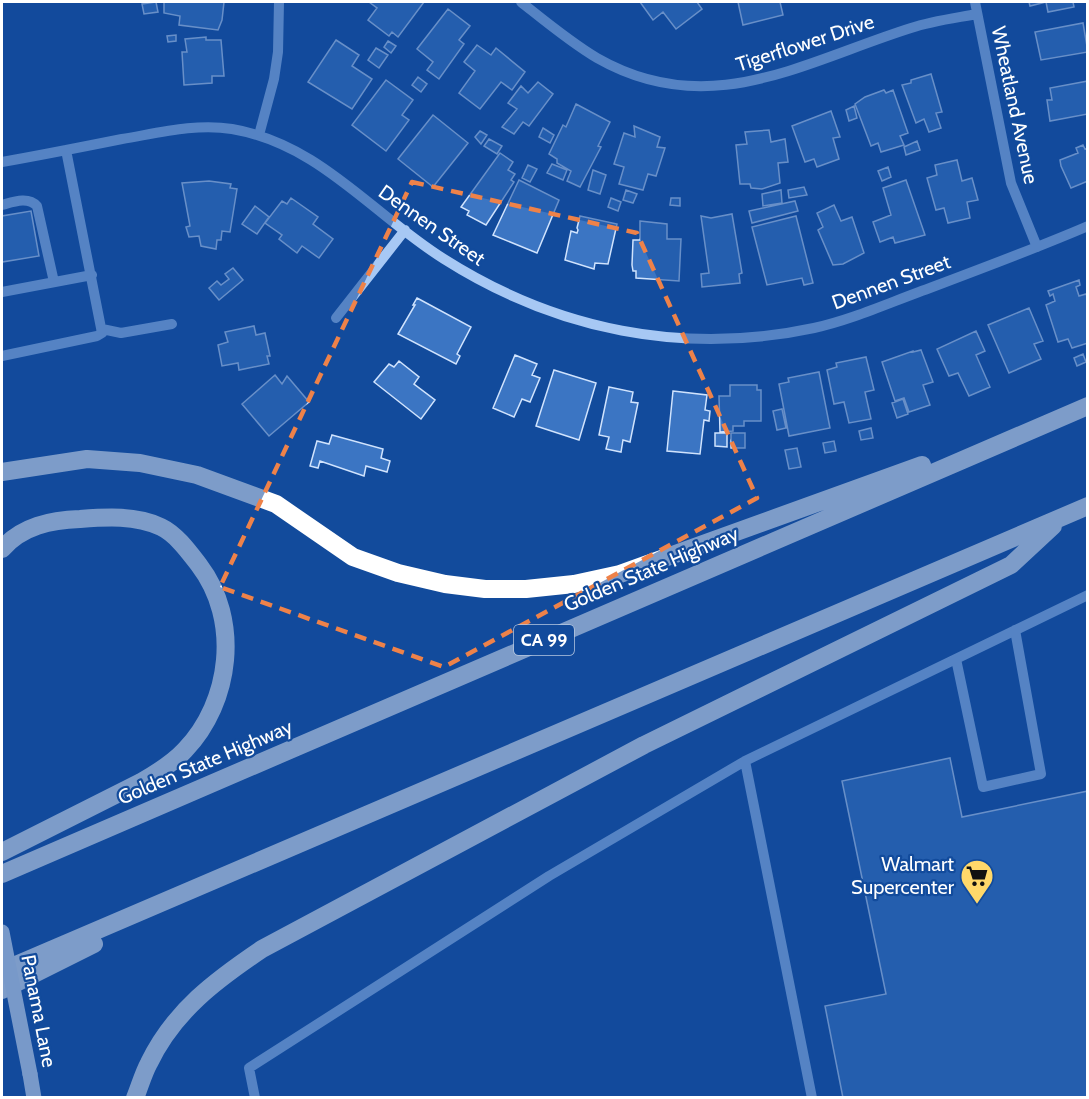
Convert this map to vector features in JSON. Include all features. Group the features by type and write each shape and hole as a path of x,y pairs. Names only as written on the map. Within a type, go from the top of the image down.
{"highway":[{"path":"2,472 87,459 140,464 196,475 276,504 353,557 398,573 445,584 485,589 526,589 574,584 620,574 1088,405"},
{"name":"Golden State Highway","path":"2,874 1088,405"},
{"path":"2,971 1088,506"},
{"path":"2,549 25,530 60,519 110,517 132,519 162,527 187,549 205,573 218,599 224,626 226,657 222,682 214,706 202,729 185,751 163,769 141,782 2,852"},
{"path":"135,1098 149,1063 171,1027 197,997 229,971 262,949 644,745 1011,565 1062,517"},
{"path":"2,990 246,868"}],"main road":[{"name":"Panama Lane","path":"2,932 34,1098"}],"street":[{"path":"259,135 274,79 278,52 279,2"},
{"name":"Tigerflower Drive","path":"520,2 598,59 630,73 664,82 696,86 731,85 766,79 913,27 978,14"},
{"name":"Wheatland Avenue","path":"975,2 1011,183 1037,247"},
{"name":"Dennen Street","path":"2,162 198,127 229,129 259,135 282,143 312,159 441,258 530,305 618,331 668,338 718,339 768,336 842,321 1088,226"},
{"path":"2,356 97,336 102,333 66,150"},
{"path":"2,205 27,201 37,206 54,282"},
{"path":"336,318 405,230"},
{"path":"2,292 92,275"},
{"path":"102,329 121,333 172,324"},
{"path":"255,1098 249,1068 549,876 745,760 1088,595"},
{"path":"956,659 983,787 1041,774 1015,630"},
{"path":"745,760 812,1098"}],"highlighted area":[{"path":"412,182 637,233 757,498 444,667 220,587"}],"building":[{"path":"156,2 158,12 144,14 142,4"},
{"path":"164,2 224,2 222,20 218,30 179,25 180,16 164,13"},
{"path":"369,2 424,2 398,37 392,32 389,36 368,20 377,8"},
{"path":"640,2 697,2 702,9 676,29 663,12 653,20"},
{"path":"738,2 780,2 783,15 743,25"},
{"path":"1029,2 1046,2 1030,6"},
{"path":"1046,2 1073,2 1074,7 1048,12"},
{"path":"448,9 470,26 459,40 464,44 439,79 427,70 433,62 417,49"},
{"path":"1083,23 1088,52 1041,60 1035,32"},
{"path":"176,35 176,41 168,42 167,36"},
{"path":"206,37 206,40 221,40 224,76 212,76 212,83 184,85 182,52 187,52 185,39"},
{"path":"336,40 359,55 352,66 372,79 352,109 308,82"},
{"path":"388,41 396,46 391,53 384,47"},
{"path":"477,45 491,55 496,48 525,72 512,90 501,82 480,109 459,93 475,71 464,62"},
{"path":"376,48 388,55 379,68 368,60"},
{"path":"931,74 942,112 936,113 941,128 929,132 924,119 916,123 902,85"},
{"path":"418,77 427,84 421,92 412,85"},
{"path":"386,80 413,100 402,115 409,120 386,151 352,125"},
{"path":"1088,81 1088,114 1050,121 1047,100 1052,100 1050,88"},
{"path":"538,82 553,94 529,126 523,122 514,134 502,127 517,109 508,103 521,86 528,93"},
{"path":"884,90 886,93 893,90 908,133 900,136 904,145 881,152 878,143 871,146 855,104 865,97"},
{"path":"576,104 610,122 598,146 601,147 580,187 567,181 571,171 557,163 557,159 549,154 563,125 566,127"},
{"path":"854,106 857,118 849,121 846,110"},
{"path":"831,111 840,137 833,138 839,159 817,167 814,159 805,162 792,126"},
{"path":"433,115 468,143 433,187 398,159"},
{"path":"634,126 660,137 657,147 665,148 656,176 648,174 643,190 619,184 624,167 614,164 624,133 635,137"},
{"path":"543,128 554,135 550,143 539,137"},
{"path":"769,130 771,142 785,139 788,162 778,163 780,183 762,189 751,188 750,184 740,184 736,145 747,144 745,132"},
{"path":"480,131 487,135 481,144 475,137"},
{"path":"489,139 502,146 497,154 484,146"},
{"path":"917,141 920,150 906,155 904,147"},
{"path":"1083,145 1085,149 1088,148 1088,181 1071,188 1060,160 1078,153 1076,148"},
{"path":"500,153 513,162 508,170 515,174 511,180 514,182 486,225 467,215 469,211 461,207"},
{"path":"957,160 962,181 972,178 978,200 967,202 970,218 948,223 944,208 936,210 927,178 937,175 935,165"},
{"path":"552,164 567,170 563,180 547,173"},
{"path":"528,165 537,169 530,182 522,178"},
{"path":"888,167 891,177 882,181 878,171"},
{"path":"593,170 606,175 600,194 588,190"},
{"path":"519,180 559,200 537,253 493,235"},
{"path":"906,180 925,235 895,243 893,237 880,242 873,222 891,215 883,188"},
{"path":"209,181 231,184 230,188 237,189 230,232 222,231 221,240 217,240 216,249 201,246 199,236 189,237 186,227 190,226 182,183"},
{"path":"804,187 807,195 789,198 788,190"},
{"path":"626,190 637,194 633,203 623,200"},
{"path":"781,190 782,203 763,206 762,194"},
{"path":"291,198 318,217 313,224 333,239 319,258 302,246 297,253 279,239 282,235 265,223 282,201 287,204"},
{"path":"611,198 621,202 618,211 608,207"},
{"path":"671,198 680,198 680,206 670,205"},
{"path":"795,201 798,211 752,223 749,211"},
{"path":"834,205 841,221 852,217 864,253 843,264 833,265 818,230 823,227 817,213"},
{"path":"255,206 269,217 257,234 242,224"},
{"path":"31,211 39,256 2,262 2,216"},
{"path":"732,214 742,273 739,274 740,283 702,287 701,274 709,273 701,216 711,218"},
{"path":"580,216 617,224 608,264 595,263 594,269 565,260 571,231 577,233"},
{"path":"796,216 813,283 804,285 802,278 767,285 752,227"},
{"path":"640,221 667,224 667,239 681,239 679,281 636,278 636,271 633,271 632,265 633,240 640,240"},
{"path":"233,268 243,280 219,300 209,288 217,281 221,285 229,279 225,274"},
{"path":"1079,280 1080,285 1076,287 1079,296 1086,294 1088,299 1088,343 1072,348 1068,339 1058,342 1046,305 1055,301 1053,294 1050,296 1048,291"},
{"path":"417,298 471,327 457,354 460,356 456,364 398,334"},
{"path":"1029,308 1043,341 1034,344 1041,359 1009,373 988,325"},
{"path":"254,326 256,335 265,333 270,356 267,356 269,364 239,370 238,363 222,366 218,345 228,342 225,332"},
{"path":"976,331 985,351 976,355 990,387 969,396 958,373 949,376 937,349"},
{"path":"921,350 933,382 923,385 930,405 909,412 904,398 895,401 882,362"},
{"path":"1083,354 1086,362 1077,366 1074,358"},
{"path":"515,355 537,364 532,375 540,378 530,402 522,399 514,417 493,408"},
{"path":"866,357 874,390 865,392 871,419 849,423 844,402 834,404 827,370 837,367 836,363"},
{"path":"399,361 419,377 414,384 435,400 421,419 374,382 389,364 394,367"},
{"path":"554,370 596,383 579,440 536,426"},
{"path":"819,372 830,428 789,436 779,384 789,382 788,378"},
{"path":"275,375 282,384 287,376 309,402 269,436 242,404"},
{"path":"730,385 757,385 757,390 761,390 761,421 744,421 744,426 733,426 733,431 720,432 719,396 730,396"},
{"path":"609,387 633,392 631,402 638,403 630,442 623,440 621,452 606,449 609,437 599,435"},
{"path":"673,391 707,395 705,410 710,411 709,421 704,420 700,454 667,451"},
{"path":"903,399 908,414 897,418 892,403"},
{"path":"782,409 786,428 777,430 773,411"},
{"path":"871,428 873,438 861,440 859,431"},
{"path":"715,433 727,433 727,447 715,446"},
{"path":"731,433 745,433 745,448 731,448"},
{"path":"332,435 383,449 381,458 390,461 387,472 366,466 364,476 320,461 318,468 310,466 317,441 329,444"},
{"path":"834,441 836,451 825,453 823,443"},
{"path":"797,448 801,467 789,469 785,450"},
{"name":"Walmart Supercenter","path":"950,758 962,817 1088,791 1088,1098 843,1098 825,1006 886,994 842,781"}],"place":[{"name":"Walmart Supercenter","path":"977,905"}]}
